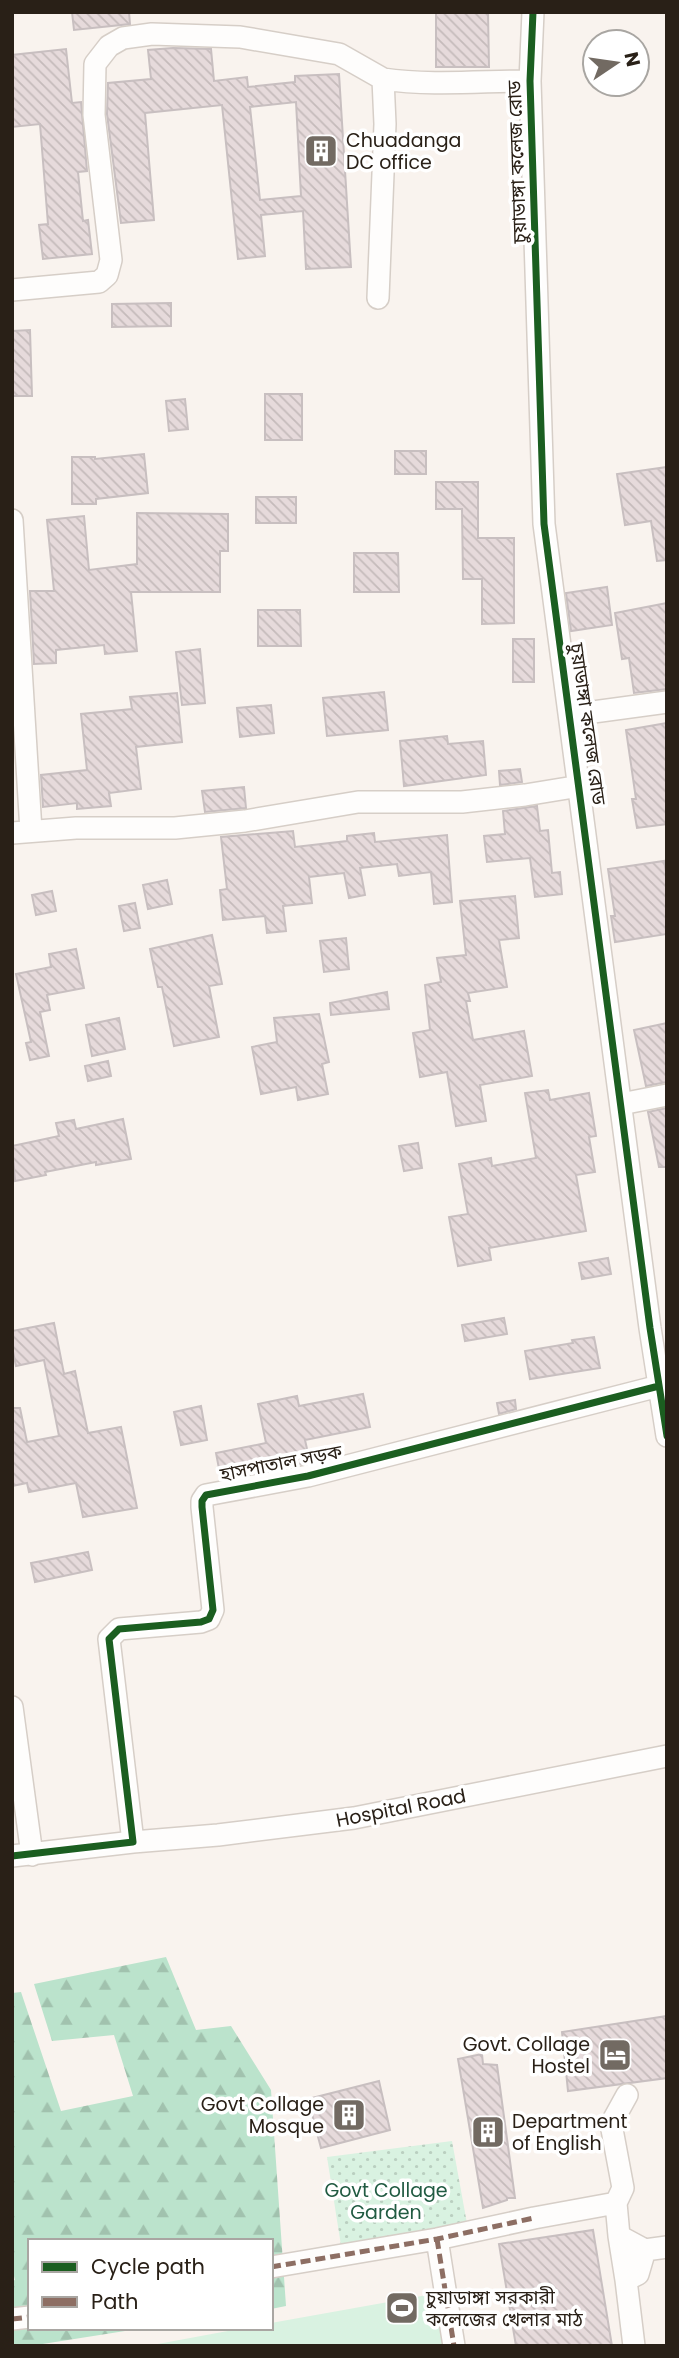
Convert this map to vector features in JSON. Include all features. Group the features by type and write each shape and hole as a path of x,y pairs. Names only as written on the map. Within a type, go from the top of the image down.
{"street":[{"name":"চুয়াডাঙ্গা কলেজ রোড","path":"533,12 530,81 544,524 621,1104 658,1324 659,1386 667,1436"},
{"path":"12,290 99,282 107,275 111,260 94,115 95,64 109,46 123,38 152,34 240,37 339,54 383,79 413,83 530,81"},
{"path":"378,298 386,124 383,79"},
{"path":"12,520 22,832 76,828 175,828 245,821 358,802 462,802 580,786"},
{"path":"571,715 667,702"},
{"path":"621,1104 667,1095"},
{"name":"হাসপাতাল সড়ক","path":"133,1842 110,1639 119,1629 209,1619 213,1610 202,1507 206,1494 308,1476 659,1386"},
{"path":"12,1707 22,1855 133,1842"},
{"name":"Hospital Road","path":"133,1842 218,1835 354,1818 667,1756"},
{"path":"627,2095 601,2125 623,2188 616,2203 634,2346"},
{"path":"273,2267 437,2239 616,2203"},
{"path":"619,2236 645,2250 667,2247"},
{"path":"437,2239 454,2346"},
{"path":"626,2280 638,2274 645,2250"}],"green space":[{"path":"166,1957 196,2030 231,2026 271,2090 286,2306 273,2309 273,2239 28,2239 28,2330 131,2330 30,2346 12,2346 12,2281 15,2280 12,2268 12,1993 21,1992 61,2111 133,2096 114,2035 52,2041 34,1984"},
{"name":"Govt Collage Garden","path":"452,2141 470,2240 343,2258 327,2157"},
{"name":"চুয়াডাঙ্গা সরকারী কলেজের খেলার মাঠ","path":"444,2292 454,2346 147,2346 233,2330 273,2330 273,2323"}],"building":[{"path":"72,12 129,12 130,24 74,30"},
{"path":"436,12 488,12 489,67 436,67"},
{"path":"66,49 72,103 81,102 87,171 78,172 83,221 88,220 92,254 43,259 39,225 48,224 40,124 12,127 12,55"},
{"name":"Chuadanga DC office","path":"211,49 214,81 247,77 248,87 295,82 295,76 339,74 351,267 306,269 303,211 261,215 265,256 238,259 222,105 145,113 154,220 121,223 107,114 108,83 151,79 148,50","holes":["296,102 301,196 260,200 250,107"]},
{"path":"171,303 171,326 112,327 112,304"},
{"path":"30,330 32,396 13,396 12,331"},
{"path":"265,394 302,394 302,440 265,440"},
{"path":"185,399 188,429 169,431 166,401"},
{"path":"395,451 426,451 426,474 395,474"},
{"path":"144,454 148,493 96,499 96,504 72,504 72,457 95,459"},
{"path":"667,467 667,560 657,561 651,521 625,525 617,474"},
{"path":"436,482 478,482 478,538 514,538 514,623 482,624 482,579 463,579 462,509 436,509"},
{"path":"256,497 296,497 296,523 256,523"},
{"path":"137,513 228,514 228,551 220,551 220,592 131,592 137,651 105,654 104,645 56,650 56,663 34,664 30,591 54,591 47,520 84,516 89,570 137,564"},
{"path":"354,553 398,553 399,592 354,592"},
{"path":"607,587 612,625 571,631 566,593"},
{"path":"667,603 667,689 634,693 629,658 622,659 615,613"},
{"path":"258,610 300,610 301,646 258,646"},
{"path":"513,639 534,639 534,682 513,682"},
{"path":"200,649 205,703 182,705 176,652"},
{"path":"384,692 388,730 327,736 323,698"},
{"path":"177,693 182,742 136,747 141,789 109,793 111,806 77,809 77,803 43,807 41,775 87,770 81,714 132,709 130,697"},
{"path":"271,705 274,733 240,737 237,708"},
{"path":"667,723 667,824 637,828 632,799 636,799 626,730"},
{"path":"447,736 448,744 483,741 486,775 404,786 400,741"},
{"path":"520,769 522,782 500,785 499,771"},
{"path":"244,787 246,808 205,812 202,791"},
{"path":"537,806 540,831 548,830 552,873 560,872 562,894 535,897 530,858 487,862 484,836 505,834 503,811"},
{"path":"293,831 295,847 347,841 347,836 374,833 375,842 447,835 452,902 434,904 431,872 399,876 397,864 360,868 365,895 349,898 344,873 309,877 312,903 283,906 286,931 267,933 265,916 223,920 220,890 227,889 221,837"},
{"path":"664,861 667,877 667,934 615,942 611,916 615,916 608,869"},
{"path":"167,880 172,904 148,909 143,885"},
{"path":"52,891 56,911 36,915 32,895"},
{"path":"515,896 519,938 499,940 507,987 468,993 470,1001 466,1001 473,1040 524,1031 532,1076 480,1085 486,1121 456,1126 447,1072 420,1077 413,1033 430,1030 425,985 441,982 437,958 466,955 460,901"},
{"path":"135,903 140,928 124,931 119,906"},
{"path":"212,935 222,984 209,986 219,1037 174,1046 162,987 158,987 150,949"},
{"path":"346,938 349,969 324,972 320,941"},
{"path":"76,949 84,988 47,995 50,1010 40,1012 49,1056 30,1060 26,1043 31,1042 16,974 51,967 49,954"},
{"path":"387,992 389,1009 331,1015 330,1003"},
{"path":"319,1014 329,1062 322,1064 328,1094 298,1100 296,1087 261,1094 252,1047 277,1042 274,1018"},
{"path":"119,1018 125,1049 92,1056 86,1025"},
{"path":"667,1023 667,1082 646,1086 634,1030"},
{"path":"108,1061 111,1076 88,1081 85,1066"},
{"path":"548,1090 550,1100 589,1093 596,1136 589,1137 595,1172 576,1175 586,1231 489,1248 491,1260 458,1266 449,1217 468,1214 459,1164 491,1158 492,1166 536,1158 525,1093"},
{"path":"667,1108 667,1167 659,1167 648,1112"},
{"path":"123,1119 131,1159 96,1165 96,1162 15,1181 12,1146 59,1136 56,1123 74,1120 76,1129"},
{"path":"418,1143 422,1168 404,1171 399,1146"},
{"path":"608,1258 611,1274 582,1279 579,1263"},
{"path":"504,1318 507,1334 465,1341 462,1325"},
{"path":"54,1323 64,1374 75,1371 88,1433 121,1427 137,1508 83,1517 76,1483 29,1492 27,1483 12,1486 12,1408 20,1408 27,1442 59,1436 44,1360 16,1366 12,1331"},
{"path":"594,1337 600,1368 530,1379 525,1351"},
{"path":"363,1394 370,1427 305,1440 310,1462 221,1479 216,1453 266,1443 258,1404 297,1396 299,1406"},
{"path":"515,1400 516,1409 499,1414 497,1403"},
{"path":"201,1406 207,1440 181,1445 174,1412"},
{"path":"88,1552 92,1570 35,1582 31,1563"},
{"name":"Govt. Collage Hostel","path":"667,2016 667,2078 568,2091 562,2032"},
{"name":"Department of English","path":"482,2054 483,2064 497,2065 515,2198 507,2198 483,2208 458,2059"},
{"name":"Govt Collage Mosque","path":"379,2081 390,2130 321,2148 308,2099"},
{"path":"593,2230 612,2346 516,2346 499,2244"}],"marked path":[{"path":"273,2267 437,2239 534,2218"},
{"path":"437,2239 454,2346"},
{"path":"12,2319 28,2317"}],"cycle path":[{"path":"533,12 530,81 544,524 650,1328 667,1436"},
{"path":"12,1856 133,1842 109,1639 119,1629 209,1619 213,1610 202,1507 206,1495 308,1476 659,1386"}],"place":[{"name":"Chuadanga DC office","path":"321,151"},
{"name":"Govt. Collage Hostel","path":"615,2055"},
{"name":"Govt Collage Mosque","path":"349,2115"},
{"name":"Department of English","path":"488,2132"},
{"name":"চুয়াডাঙ্গা সরকারী কলেজের খেলার মাঠ","path":"402,2308"}]}
